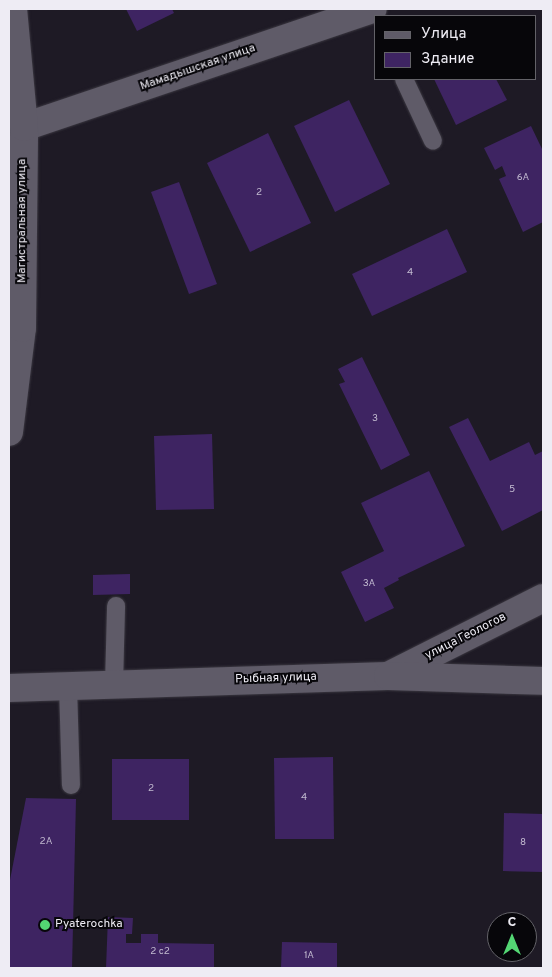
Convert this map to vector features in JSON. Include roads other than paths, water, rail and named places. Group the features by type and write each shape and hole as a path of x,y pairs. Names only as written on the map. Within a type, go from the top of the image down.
{"street":[{"name":"Магистральная улица","path":"9,432 22,328 24,128 13,9"},
{"name":"Мамадышская улица","path":"24,128 373,12"},
{"name":"улица Геологов","path":"388,676 543,598"},
{"name":"Рыбная улица","path":"9,688 388,676 543,681"}],"lane":[{"path":"404,80 433,141"},
{"path":"114,685 116,606"},
{"path":"68,686 71,785"}],"place":[{"name":"Pyaterochka","path":"45,925"}]}
